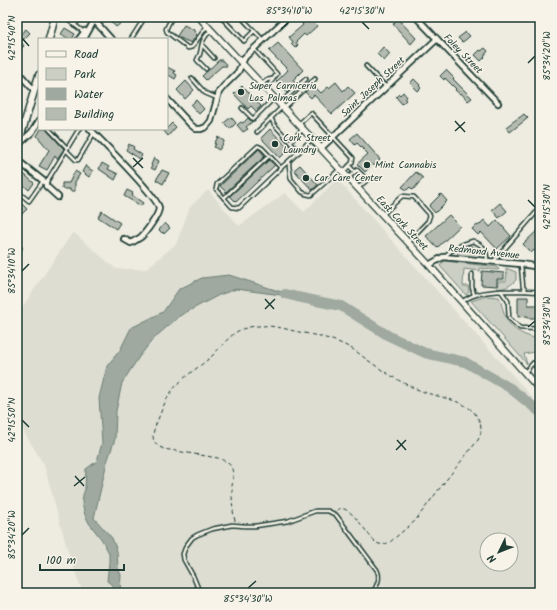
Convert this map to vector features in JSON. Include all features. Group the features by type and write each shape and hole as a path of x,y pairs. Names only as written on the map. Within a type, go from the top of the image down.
{"main road":[{"path":"49,38 55,17"},
{"path":"18,147 38,78"}],"street":[{"name":"East Cork Street","path":"199,17 408,242 540,390"},
{"path":"168,100 191,125 201,129 206,127 211,121 219,92 238,72 245,57 288,17"},
{"name":"Foley Street","path":"416,17 498,103"},
{"path":"80,38 95,19"},
{"path":"85,38 95,19"},
{"path":"95,19 110,38"},
{"name":"Saint Joseph Street","path":"321,148 437,39"},
{"path":"17,71 34,90"},
{"path":"18,147 32,132 38,123"},
{"path":"92,131 144,186 158,204 158,214 141,237 131,243 124,239"},
{"path":"17,160 44,182 46,186 58,196"},
{"name":"Redmond Avenue","path":"429,265 445,257 540,267"}],"lane":[{"path":"64,17 84,32"},
{"path":"74,25 79,20 77,17"},
{"path":"132,38 145,17"},
{"path":"172,17 166,28 167,32 188,48 192,47 209,28"},
{"path":"221,17 244,41 254,31"},
{"path":"242,17 263,40"},
{"path":"206,69 197,60 201,54 202,44 209,28"},
{"path":"202,44 214,58"},
{"path":"254,49 277,74 272,79 270,84 264,86"},
{"path":"366,66 386,86"},
{"path":"192,78 205,94 217,98"},
{"path":"264,86 267,80 272,79"},
{"path":"282,106 315,79"},
{"path":"257,132 306,80"},
{"path":"242,108 253,119 274,98"},
{"path":"289,161 291,180 302,192 311,195 349,166 352,163 353,158 311,113 290,142"},
{"path":"271,118 274,124 299,152"},
{"path":"17,124 23,128"},
{"path":"50,130 76,160 78,160 92,131"},
{"path":"17,191 29,201 67,149 78,130"},
{"path":"280,168 262,148 258,146 217,184 216,189 232,207 239,208 312,139"},
{"path":"224,198 269,156"},
{"path":"349,166 355,172 357,170 367,180 358,188"},
{"path":"348,178 355,172"},
{"path":"382,215 402,196 414,197 430,215 428,221 408,242"},
{"path":"445,257 451,250 459,245 473,241 485,249 490,262 540,208"},
{"path":"17,245 20,248 17,252"},
{"path":"521,264 523,287 526,291"},
{"path":"472,274 474,295"},
{"path":"501,291 508,301 509,318 520,328 540,329"},
{"path":"462,302 468,297 486,292 540,292"},
{"path":"524,372 534,363 540,371"},
{"path":"200,593 183,557 185,548 195,536 205,531 228,525 236,524 249,526 268,524 292,520 310,512 319,511 328,511 334,514 377,570 379,579 373,593"}],"path":[{"path":"236,524 232,511 231,466 218,458 164,449 156,444 153,436 154,428 167,398 178,384 238,331 258,326 284,328 339,342 355,350 383,371 409,386 468,408 476,416 480,424 481,433 478,440 414,521 390,542 383,545 376,543 347,509 340,508 334,514"}],"shaded area":[{"path":"337,179 540,406 540,589 537,593 83,593 69,555 44,465 17,420 17,315 73,232 116,269 146,269 176,244 190,207 208,190 239,226 285,193 304,212"}],"green space":[{"path":"470,245 479,249 481,253 478,257 474,258 457,255 460,248"},
{"path":"445,261 497,267 499,270 480,268 480,271 464,269 463,286 468,286 469,292 466,295 440,266"},
{"path":"506,268 516,272 516,280 508,286 497,289 498,281 506,281"},
{"path":"486,296 499,297 506,318 516,330 530,337 540,339 540,351 524,354 527,364 471,301"}],"water":[{"path":"229,275 297,297 236,289 219,295 181,315 154,338 139,357 122,383 116,411 115,439 107,462 94,518 112,538 117,551 118,568 121,575 120,593 112,593 112,585 107,581 109,553 102,540 89,523 82,504 85,489 86,469 97,461 102,443 99,398 107,366 120,350 131,328 163,312 179,289 202,278"}],"building":[{"path":"112,17 116,17 121,23 116,27 109,20"},
{"path":"309,17 322,17 315,24 317,26 306,36 304,34 296,42 298,45 295,48 291,44 293,42 289,37 303,25 302,24"},
{"path":"398,19 416,38 411,44 393,24"},
{"path":"184,25 194,30 197,35 191,43 177,36"},
{"path":"65,28 75,34 73,38 67,38 61,34"},
{"path":"26,29 30,33 21,42 24,46 17,52 17,37"},
{"path":"466,32 470,36 462,42 458,38"},
{"path":"278,43 303,70 293,80 296,84 287,93 276,82 288,70 269,51"},
{"path":"383,47 390,54 384,61 377,54"},
{"path":"485,48 488,51 481,61 475,55 480,50 481,51"},
{"path":"219,60 222,60 227,66 222,66 206,80 202,76"},
{"path":"168,68 175,71 174,73 177,75 175,79 168,75"},
{"path":"446,70 472,98 468,101 461,93 460,94 455,90 456,89 445,78 444,80 440,76"},
{"path":"414,79 421,88 418,91 410,83"},
{"path":"186,81 194,90 185,99 177,90"},
{"path":"336,82 343,91 348,86 355,93 332,114 314,95 311,98 305,92 313,85 321,93"},
{"path":"242,86 261,106 256,111 251,106 248,109 234,94"},
{"path":"403,92 407,97 402,104 396,97"},
{"path":"196,100 204,109 199,114 191,105"},
{"path":"524,114 528,118 510,132 506,127"},
{"path":"231,117 236,123 230,129 224,123"},
{"path":"248,118 252,122 246,127 248,129 243,132 237,125 241,122 243,123"},
{"path":"172,123 176,127 168,136 164,131 168,130 168,127"},
{"name":"Cork Street Laundry","path":"270,129 289,149 280,158 261,138"},
{"path":"40,130 47,130 64,149 57,159 55,156 47,170 39,166 49,150 37,136"},
{"path":"357,133 380,160 374,166 373,164 365,172 357,164 368,154 357,143 355,145 350,139"},
{"path":"218,137 224,141 219,150 214,147"},
{"path":"129,144 134,147 133,149 142,155 140,159 126,150"},
{"path":"259,149 265,156 226,192 220,186"},
{"path":"154,158 159,161 155,170 151,168"},
{"path":"269,160 275,165 236,202 230,196"},
{"path":"102,163 109,167 108,169 118,174 115,180 99,169"},
{"path":"86,165 93,171 89,177 82,172"},
{"name":"Car Care Center","path":"300,165 318,185 312,190 294,170"},
{"path":"17,168 34,183 29,190 17,179"},
{"path":"162,170 169,173 163,184 156,180"},
{"path":"75,171 80,174 75,182 75,191 70,191 70,189 62,189 62,183 69,183"},
{"path":"416,172 423,178 413,190 410,187 407,190 402,187"},
{"path":"127,190 133,193 132,195 143,203 141,206 124,196"},
{"path":"441,194 447,201 435,213 429,206"},
{"path":"17,199 27,209 20,216 17,214"},
{"path":"500,203 507,211 499,218 492,210"},
{"path":"102,211 120,223 116,229 98,217"},
{"path":"449,215 460,226 437,248 426,236"},
{"path":"484,220 490,227 497,220 511,236 497,249 481,232 478,235 472,229"},
{"path":"165,223 170,228 164,234 159,230"},
{"path":"540,228 540,257 534,250 531,253 523,244"},
{"path":"482,271 504,273 504,279 497,279 497,286 481,285"},
{"path":"518,297 528,297 528,305 540,305 540,318 528,318 528,316 518,317"}],"waterway":[{"path":"285,294 341,306 389,336 425,353 465,362 510,388 540,412"}],"place":[{"name":"Super Carniceria Las Palmas","path":"241,92"},
{"name":"Cork Street Laundry","path":"275,144"},
{"name":"Mint Cannabis","path":"367,165"},
{"name":"Car Care Center","path":"306,178"}]}
